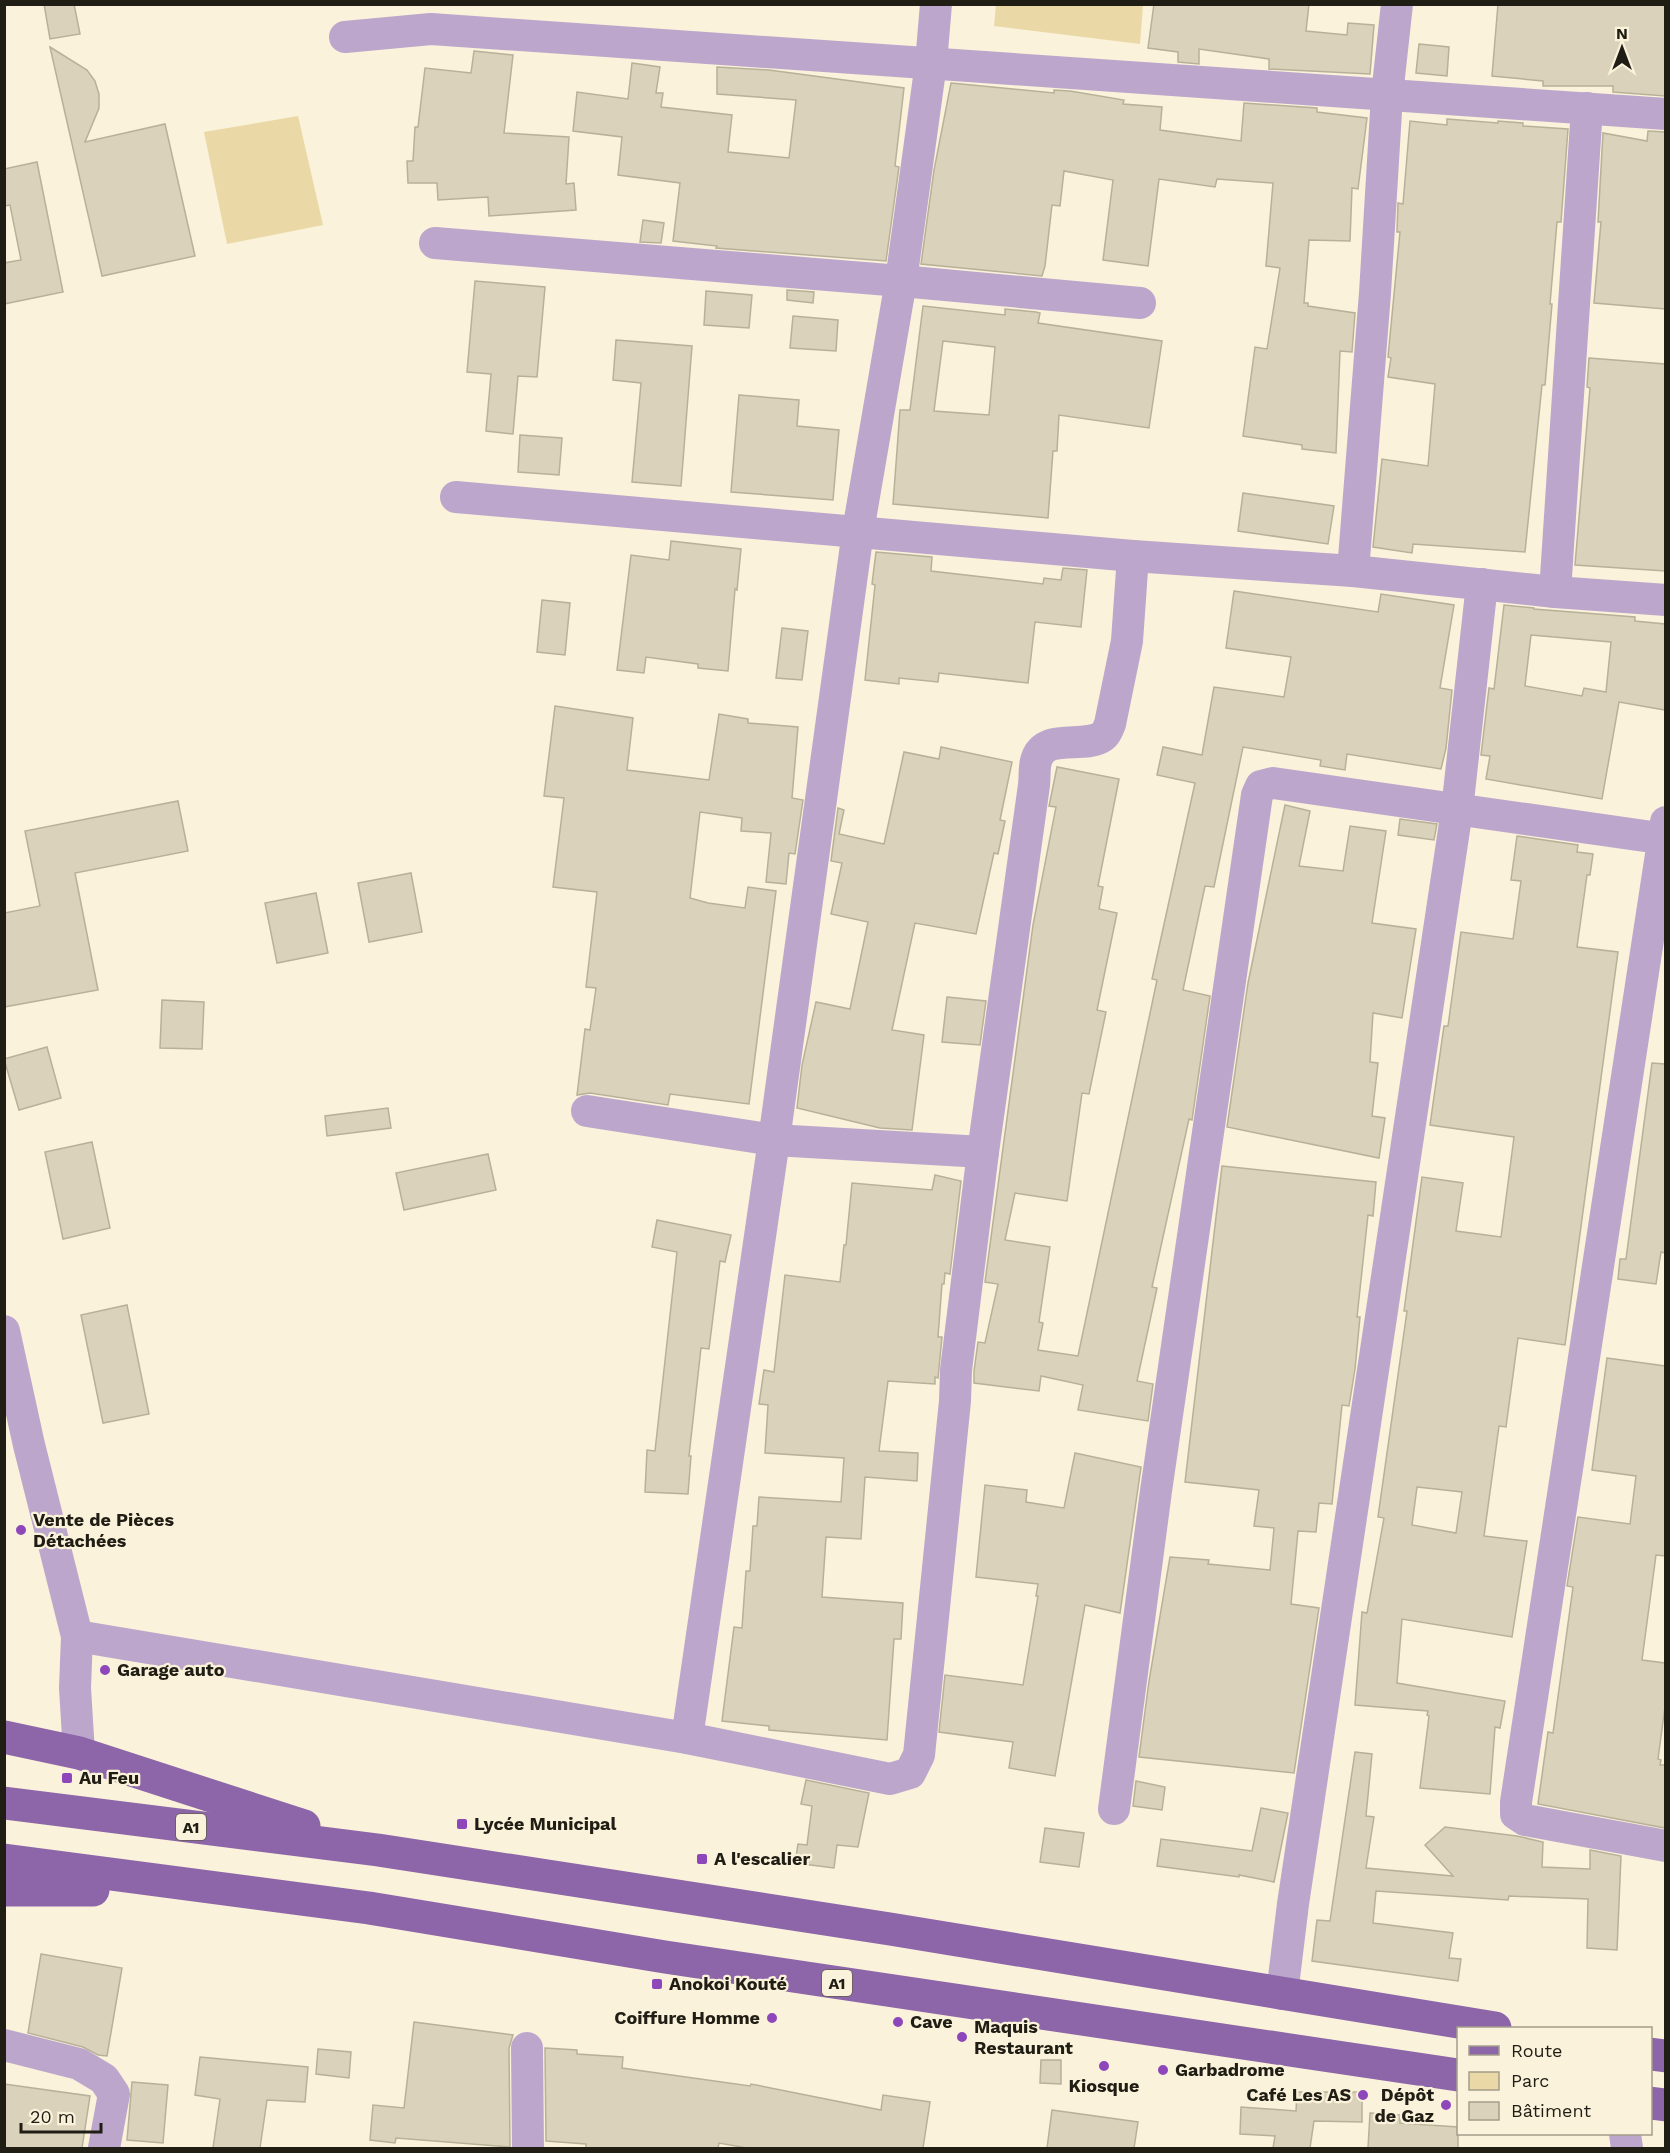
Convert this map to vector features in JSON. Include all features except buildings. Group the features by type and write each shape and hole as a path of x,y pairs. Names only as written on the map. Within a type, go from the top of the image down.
{"main road":[{"path":"4,1737 79,1753 378,1850"},
{"name":"A1","path":"4,1803 378,1850 890,1929 1489,2027"},
{"name":"A1","path":"4,1860 369,1908 885,1990 1457,2075"},
{"path":"4,1890 217,1889"}],"street":[{"path":"687,1738 774,1140 858,531 901,281 931,63 936,4"},
{"path":"1353,571 1388,95 1397,4"},
{"path":"345,37 431,29 1665,114"},
{"path":"1555,592 1587,108"},
{"path":"435,243 1140,303"},
{"path":"456,497 1133,556 1353,571 1555,592 1665,600"},
{"path":"78,1636 687,1738 890,1779 910,1773 919,1755 955,1401 956,1370 1036,759 1044,748 1055,743 1096,739 1105,735 1110,724 1128,641 1133,556"},
{"path":"1282,1994 1293,1904 1457,810 1482,584"},
{"path":"1114,1809 1156,1491 1257,795 1261,786 1273,783 1457,810 1665,833 1516,1802 1516,1814 1525,1820 1665,1846"},
{"path":"587,1111 774,1140 983,1152"},
{"path":"4,1331 17,1447 78,1636 75,1688 79,1753"},
{"path":"4,2045 79,2064 104,2079 114,2094 104,2148"},
{"path":"526,2048 528,2148"}],"green space":[{"path":"996,5 1143,5 1140,44 994,26"},
{"path":"298,116 323,225 227,244 204,132"}],"place":[{"name":"Vente de Pièces Détachées","path":"21,1530"},
{"name":"Garage auto","path":"105,1670"},
{"name":"Au Feu","path":"67,1778"},
{"name":"Lycée Municipal","path":"462,1824"},
{"name":"A l'escalier","path":"702,1859"},
{"name":"Anokoi Kouté","path":"657,1984"},
{"name":"Coiffure Homme","path":"772,2018"},
{"name":"Cave","path":"898,2022"},
{"name":"Maquis Restaurant","path":"962,2037"},
{"name":"Kiosque","path":"1104,2066"},
{"name":"Garbadrome","path":"1163,2070"},
{"name":"Café Les AS","path":"1363,2095"},
{"name":"Dépôt de Gaz","path":"1446,2105"}]}
